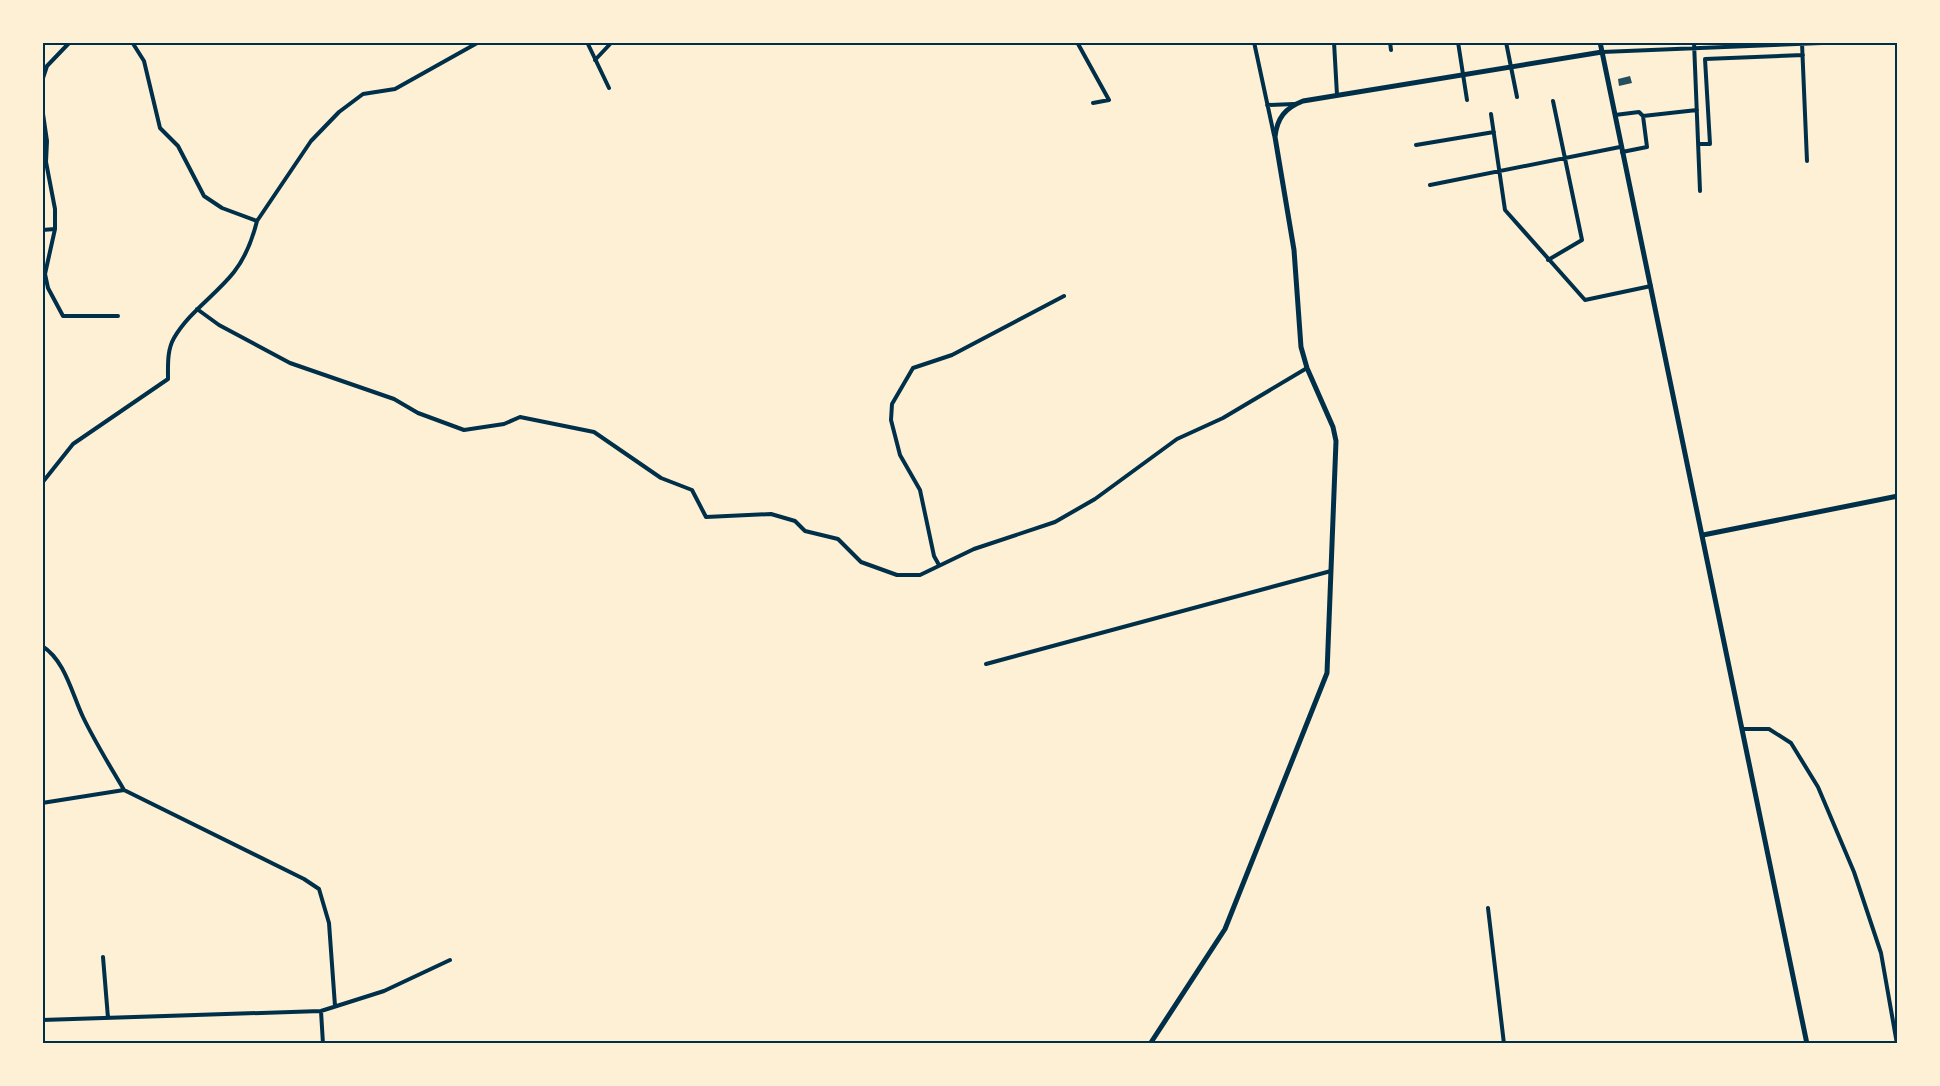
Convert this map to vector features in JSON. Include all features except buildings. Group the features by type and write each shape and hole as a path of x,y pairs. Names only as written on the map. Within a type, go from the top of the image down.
{"street":[{"path":"42,81 47,66 70,42"},
{"path":"132,42 144,62 160,128 178,146 204,196 222,208 257,221"},
{"path":"42,483 74,444 168,379 169,352 174,338 197,309 235,271 254,234 257,221 311,141 339,112 363,94 395,89 479,42"},
{"path":"587,42 609,88"},
{"path":"595,60 612,42"},
{"path":"1077,42 1108,100 1093,103"},
{"path":"1150,1044 1225,929 1328,673 1336,441 1331,422 1306,368 1300,338 1294,250 1275,137 1254,42"},
{"path":"1334,42 1337,96"},
{"path":"1390,42 1391,50"},
{"path":"1458,42 1467,100"},
{"path":"1506,42 1517,97"},
{"path":"1600,42 1807,1044"},
{"path":"1694,42 1700,191"},
{"path":"1267,105 1295,104 1602,52 1848,42"},
{"path":"1802,43 1808,161"},
{"path":"1698,144 1710,144 1705,59 1803,55"},
{"path":"1548,260 1582,240 1553,101"},
{"path":"1275,137 1279,119 1295,104"},
{"path":"42,107 47,141 44,162 55,209 55,229 45,274 48,288 63,316 118,316"},
{"path":"1643,116 1696,110"},
{"path":"1430,185 1565,157 1647,147 1643,116 1639,112 1614,115"},
{"path":"1491,114 1505,210 1585,300 1651,286"},
{"path":"1416,145 1494,132"},
{"path":"42,230 55,229"},
{"path":"939,566 934,556 920,490 900,455 891,420 892,404 913,368 952,355 1064,296"},
{"path":"197,309 219,325 290,363 394,399 418,413 464,430 504,424 520,417 594,432 661,478 693,490 706,517 771,514 795,521 805,531 838,539 861,562 897,575 920,575 986,544 1036,531 1055,522 1095,499 1177,439 1223,418 1306,368"},
{"path":"1702,535 1898,496"},
{"path":"986,664 1332,570"},
{"path":"42,646 55,658 63,671 83,717 124,790 304,879 319,889 329,923 335,1006"},
{"path":"1741,729 1769,729 1791,743 1818,787 1854,872 1881,953 1897,1044"},
{"path":"42,803 124,790"},
{"path":"1488,908 1504,1044"},
{"path":"103,957 108,1018"},
{"path":"42,1020 321,1011 384,991 450,960"},
{"path":"321,1011 323,1044"}]}
